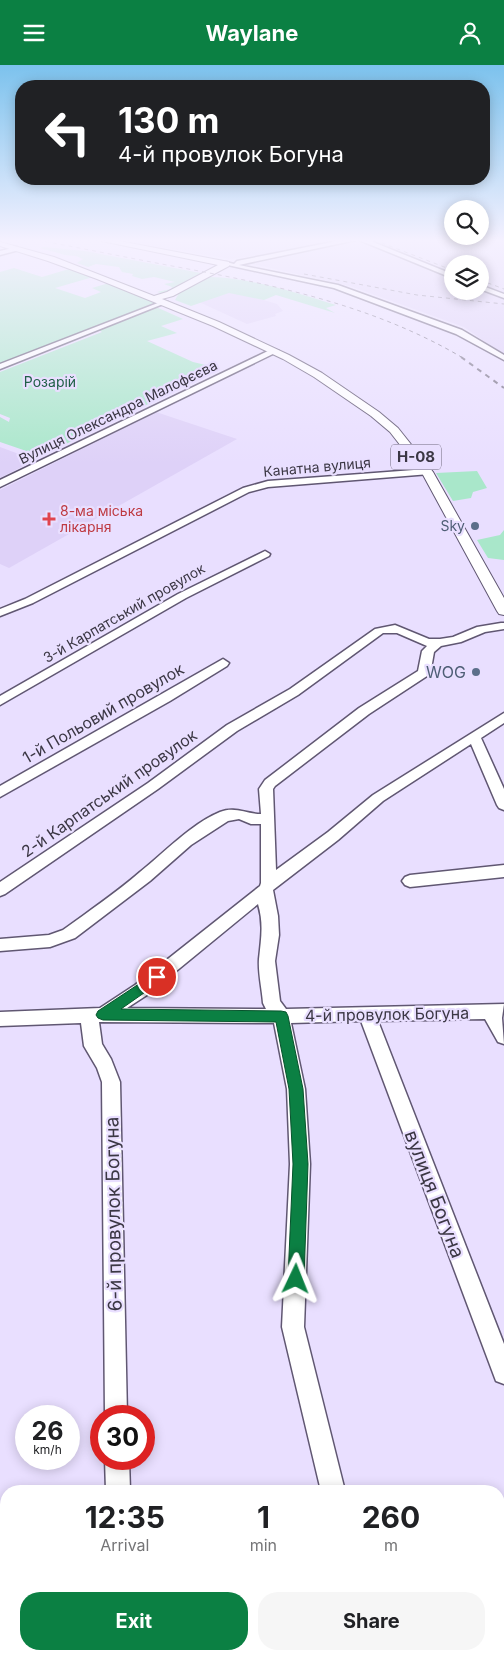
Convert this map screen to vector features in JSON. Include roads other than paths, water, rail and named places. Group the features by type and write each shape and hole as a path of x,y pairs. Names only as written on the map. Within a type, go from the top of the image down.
{"main road":[{"name":"Н-08","path":"193,314 275,351 318,375 386,422 427,472 504,611"}],"street":[{"path":"0,367 126,314"},
{"path":"411,314 458,332 504,358"},
{"name":"Вулиця Олександра Малофєєва","path":"0,484 275,351"},
{"name":"Канатна вулиця","path":"0,613 29,601 246,490 268,484 298,481 427,472"},
{"name":"3-й Карпатський провулок","path":"0,701 182,595 265,555"},
{"path":"332,1485 293,1327 300,1164 296,1089 281,1016 272,1003 267,961 271,935 270,916 266,903 268,819 266,789 270,783 364,711 423,673 426,669 428,651 438,643 457,640 480,629 502,626"},
{"name":"2-й Карпатський провулок","path":"0,890 153,786 232,728 294,692 379,631 394,628 426,642 438,643"},
{"name":"1-й Польовий провулок","path":"0,792 166,698 223,663"},
{"path":"96,1015 141,990 378,798 504,717"},
{"path":"474,737 504,805"},
{"path":"0,945 50,941 69,934 145,877 186,841 224,816 240,814 251,819 268,819"},
{"path":"410,881 504,871"},
{"path":"497,1012 504,1037"},
{"name":"4-й провулок Богуна","path":"0,1019 96,1015 281,1016 497,1012"},
{"name":"вулиця Богуна","path":"367,1014 504,1373"},
{"name":"6-й провулок Богуна","path":"96,1015 93,1047 105,1065 111,1082 116,1405"},
{"path":"117,1470 118,1485"}],"railway":[{"path":"369,314 430,340 463,358"},
{"path":"461,357 504,388"}],"place":[{"name":"8-ма міська лікарня","path":"49,519"},
{"name":"Sky","path":"475,526"},
{"name":"WOG","path":"476,672"}],"park label":[{"name":"Розарій","path":"50,382"}]}
